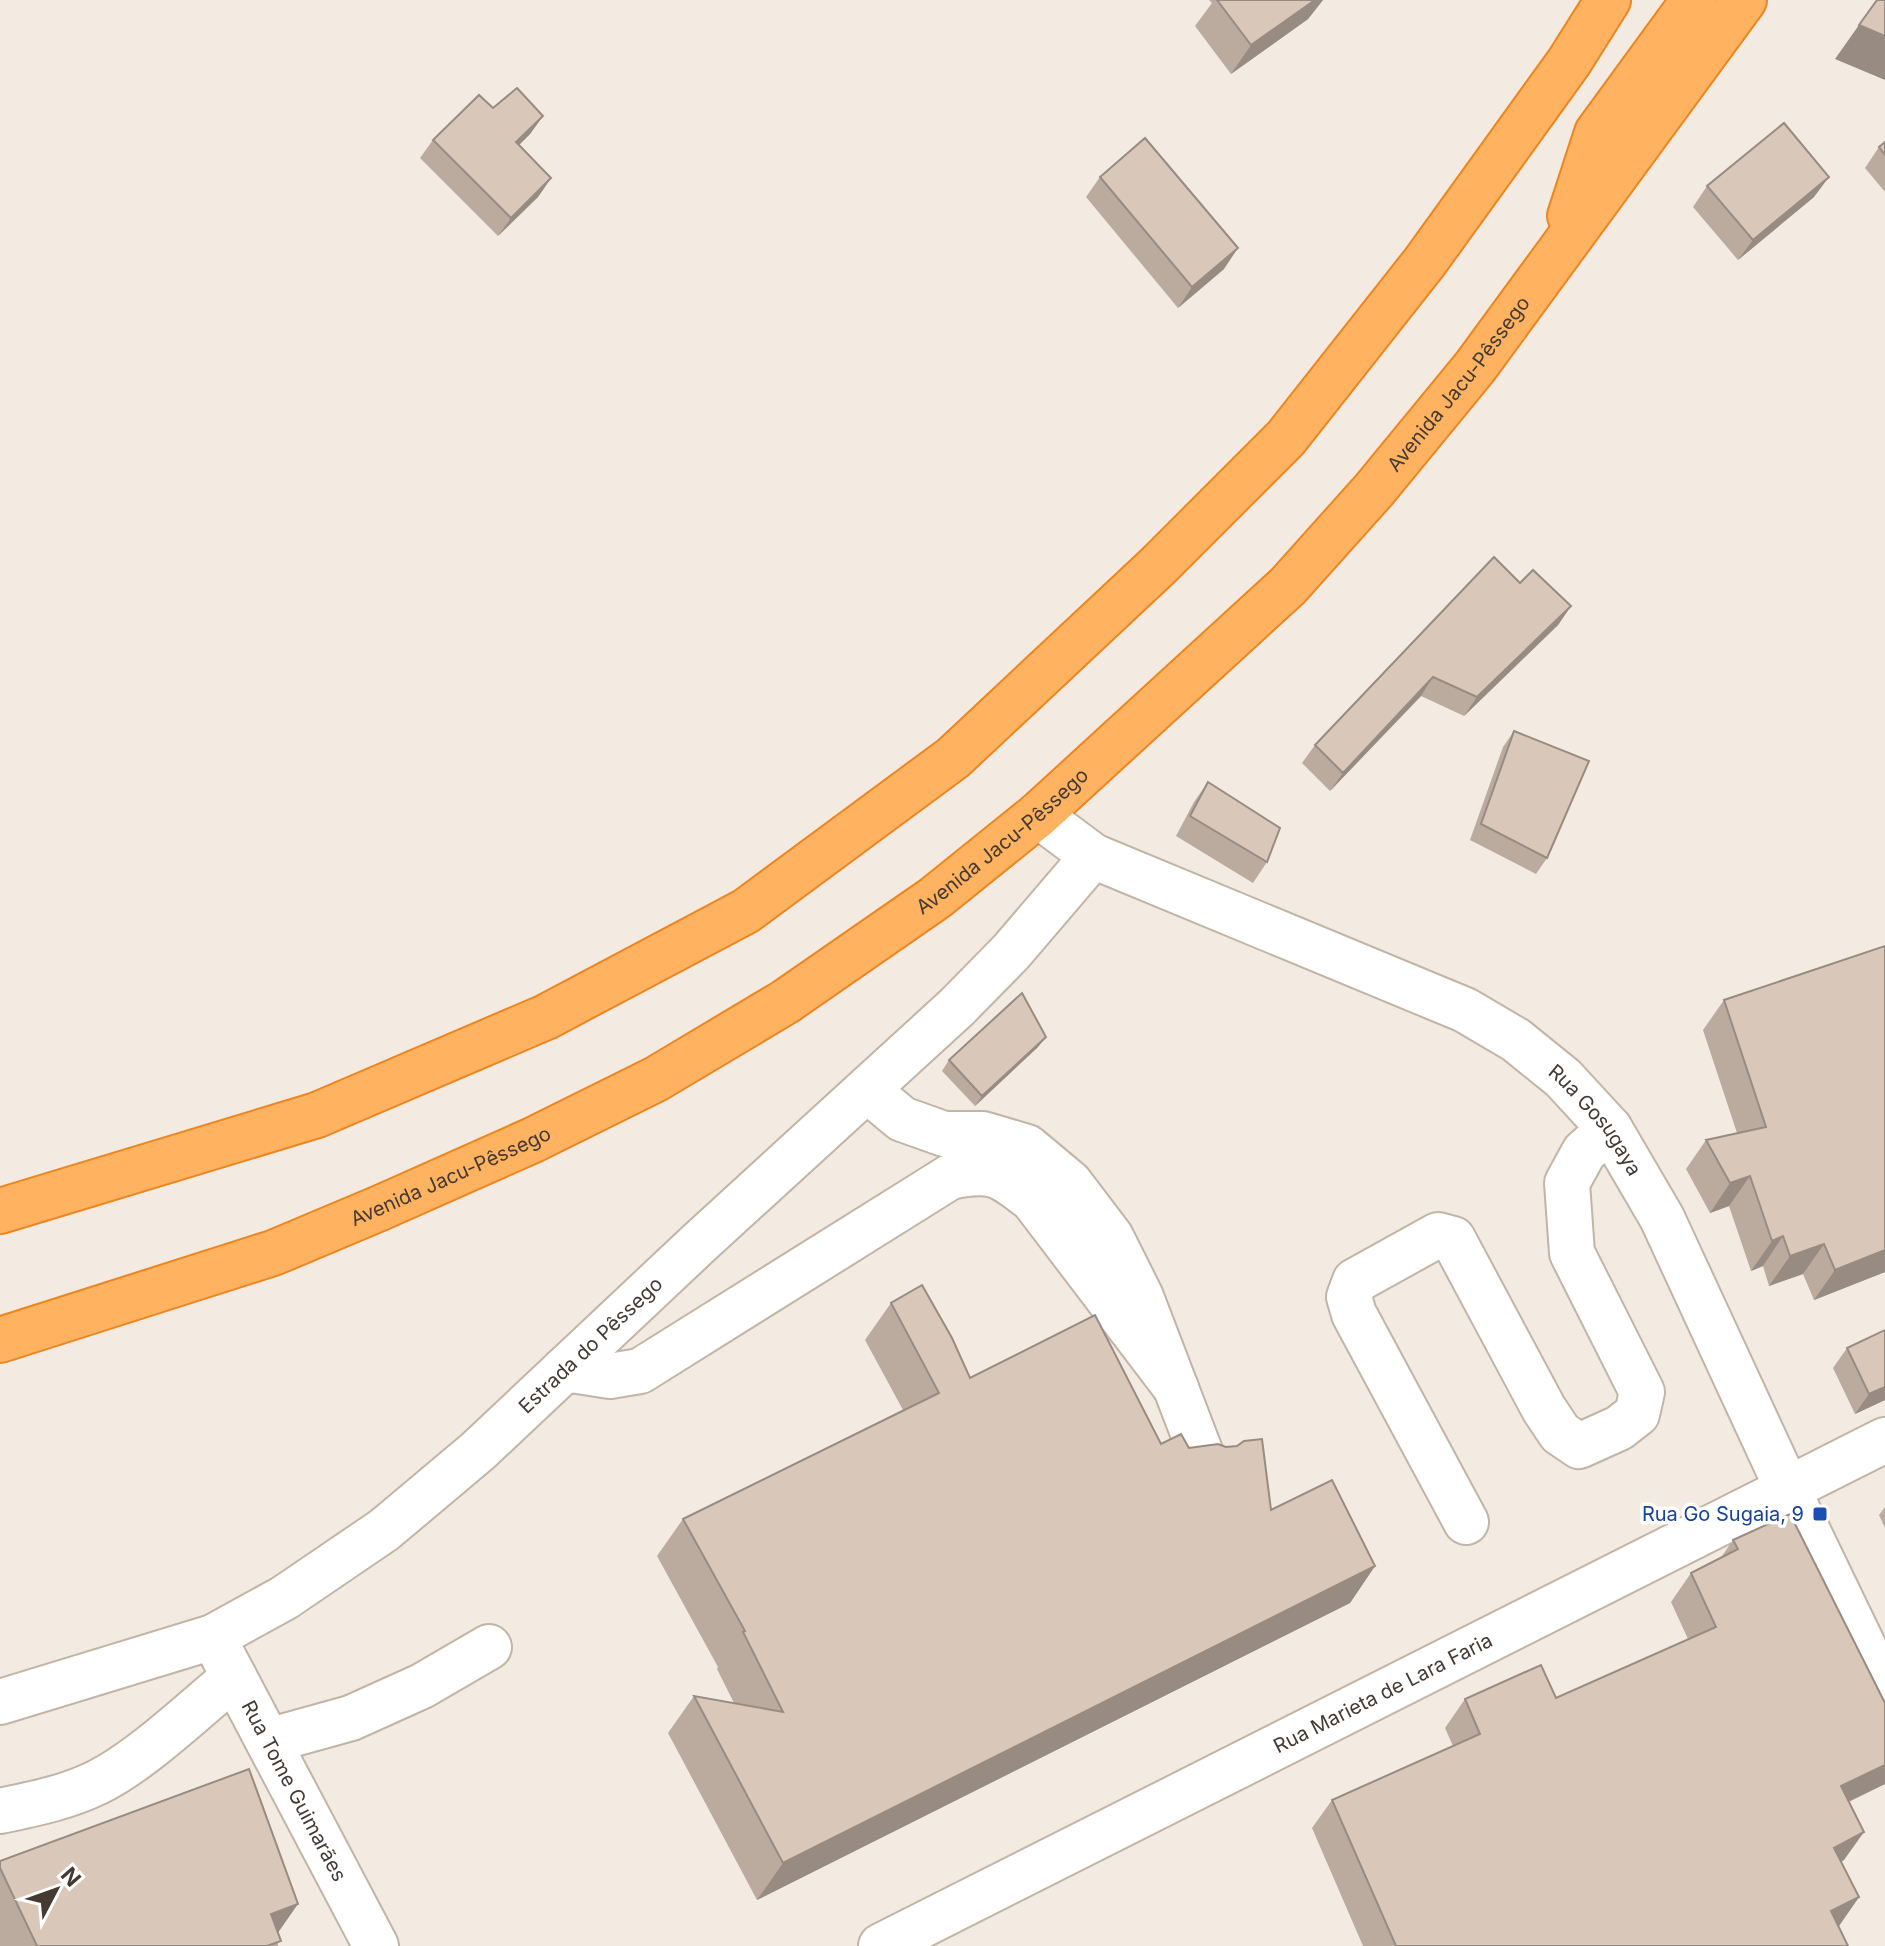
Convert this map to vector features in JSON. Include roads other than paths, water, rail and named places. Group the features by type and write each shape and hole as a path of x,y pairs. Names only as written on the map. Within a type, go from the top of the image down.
{"highway":[{"path":"0,1211 317,1115 546,1017 746,911 953,758 1158,566 1286,438 1424,263 1569,62 1608,0"},
{"path":"1559,253 1597,133 1694,0"},
{"name":"Avenida Jacu-Pêssego","path":"0,1340 273,1253 533,1140 656,1079 785,1002 935,898 1038,815 1288,586 1374,490 1475,367 1744,0"}],"street":[{"name":"Rua Gosugaya","path":"1038,815 1093,856 1465,1010 1516,1040 1551,1068 1610,1129 1662,1218 1885,1691"},
{"name":"Estrada do Pêssego","path":"0,1702 213,1637 284,1598 384,1530 478,1451 957,1007 1011,952 1093,856"},
{"path":"867,1090 902,1119 944,1134 983,1134 1027,1147 1070,1183 1111,1237 1141,1297 1203,1459"},
{"path":"1466,1522 1354,1314 1349,1297 1355,1281 1438,1235 1453,1239 1544,1409 1560,1433 1579,1446 1619,1428 1637,1414 1642,1392 1572,1253 1567,1183 1584,1152 1610,1129"},
{"path":"565,1369 610,1376 640,1371 950,1177 980,1171 1007,1179 1033,1200 1176,1388"},
{"name":"Rua Marieta de Lara Faria","path":"881,1946 1885,1440"},
{"name":"Rua Tome Guimarães","path":"213,1637 376,1946"},
{"path":"268,1741 351,1718 422,1686 489,1647"},
{"path":"0,1811 52,1800 97,1783 134,1758 234,1677"}],"place":[{"name":"Rua Go Sugaia, 9","path":"1820,1514"}]}
